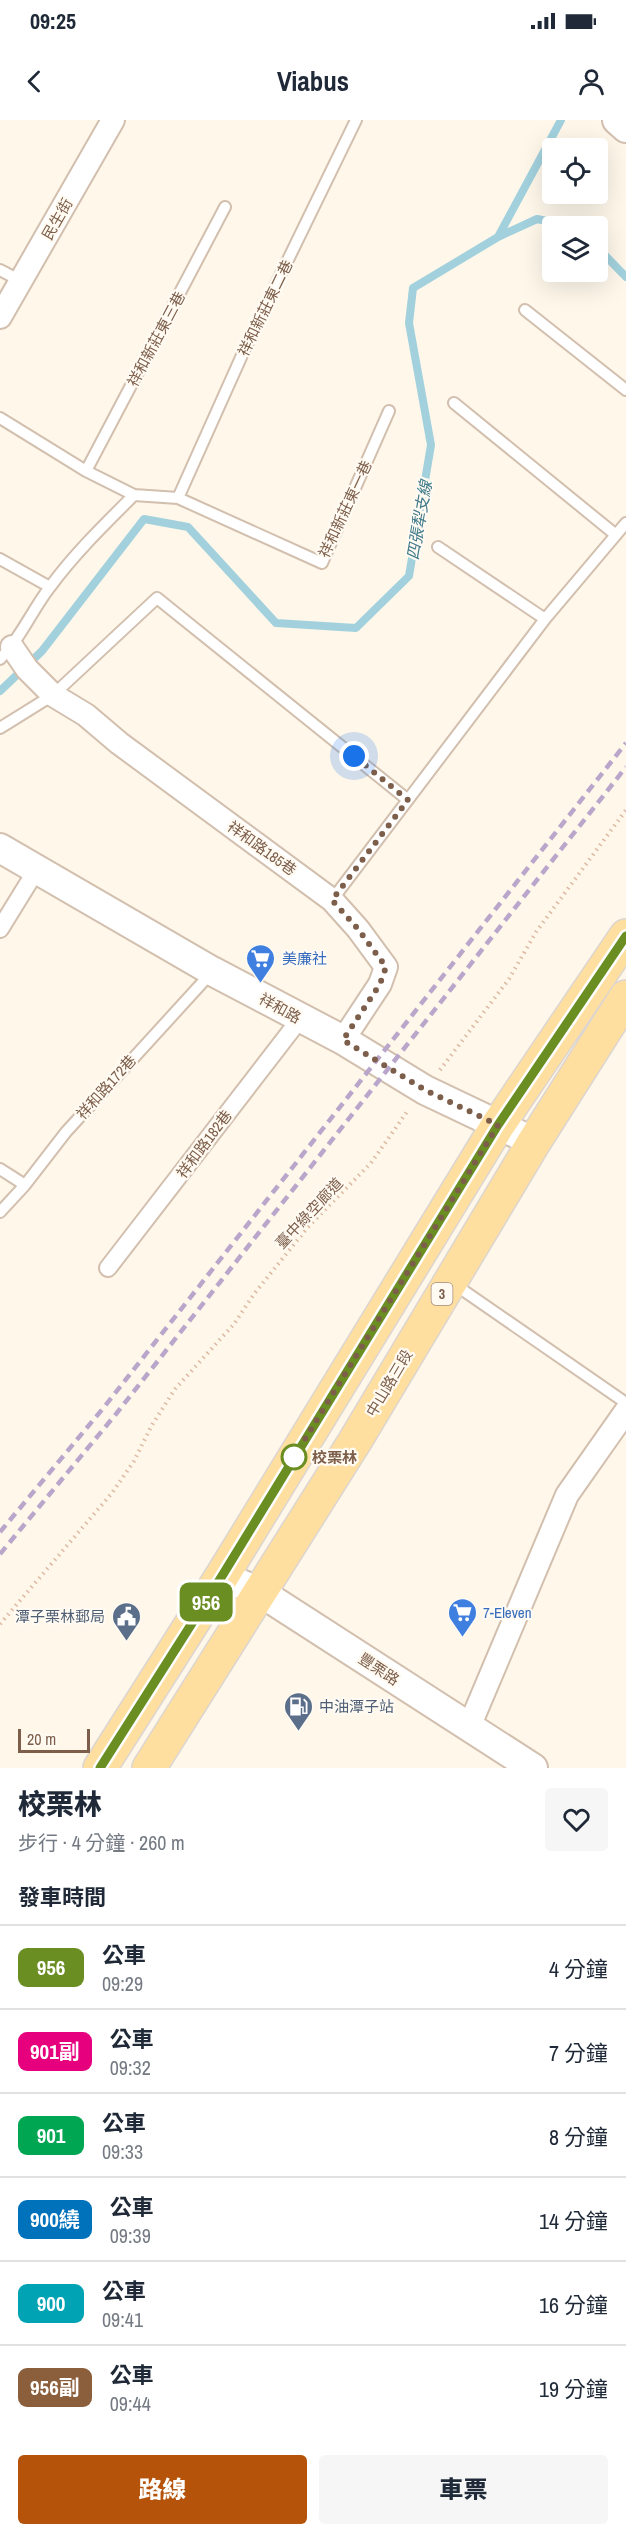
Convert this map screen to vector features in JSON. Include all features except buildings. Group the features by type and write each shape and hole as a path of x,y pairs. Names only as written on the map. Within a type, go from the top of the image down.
{"main road":[{"path":"100,1768 222,1576 498,1125 626,936"},
{"name":"中山路三段","path":"149,1768 355,1441 534,1142 626,997"}],"street":[{"name":"民生街","path":"0,317 113,120"},
{"path":"617,120 626,128"},
{"name":"祥和路185巷","path":"6,653 27,669 53,695 86,715 119,743 332,900 358,929 386,967 380,984 343,1040"},
{"name":"祥和路","path":"0,848 212,972 343,1040 425,1090 534,1142"},
{"path":"0,929 37,869"},
{"name":"祥和路182巷","path":"108,1268 300,1019"},
{"path":"469,1727 567,1495 626,1411"},
{"name":"豐栗路","path":"222,1576 260,1592 533,1768"}],"lane":[{"name":"祥和新莊東二巷","path":"178,498 247,344 356,120"},
{"name":"祥和新莊東三巷","path":"86,471 225,207"},
{"path":"0,270 22,281"},
{"path":"525,310 626,390"},
{"path":"454,403 616,535"},
{"name":"祥和新莊東一巷","path":"178,498 322,563 389,411"},
{"path":"0,418 86,471 134,495 178,498"},
{"path":"6,653 50,587 82,548 134,495"},
{"path":"332,900 545,619 626,523"},
{"path":"438,547 545,619"},
{"path":"0,559 50,587"},
{"path":"0,728 53,695 157,598 408,800"},
{"name":"祥和路172巷","path":"0,1212 25,1185 66,1132 212,972"},
{"path":"0,1169 25,1185"},
{"path":"450,1281 626,1403"}],"path":[{"name":"臺中綠空廊道","path":"0,1624 112,1493 134,1461 152,1425 175,1389 234,1324 254,1294 308,1227 370,1163 509,979 536,932 626,810"}],"waterway":[{"name":"四張犁支線","path":"0,691 42,651 144,519 188,527 276,623 356,628 409,576 431,445 409,323 413,288 498,237 561,120"},
{"path":"498,237 537,219 542,220"},
{"path":"608,258 626,277"}],"railway":[{"path":"0,1532 105,1406 626,743"},
{"path":"0,1554 116,1414 626,767"}],"bus line":[{"name":"956","path":"100,1768 222,1576 498,1125 626,936"}],"place":[{"name":"美廉社","path":"261,984"},
{"name":"校栗林","path":"294,1457"},
{"name":"7-Eleven","path":"462,1638"},
{"name":"潭子栗林郵局","path":"126,1642"},
{"name":"中油潭子站","path":"298,1732"}],"route":[{"path":"294,1457 498,1125 425,1090 343,1040 380,984 386,967 358,929 332,900 408,800 354,756"}]}
